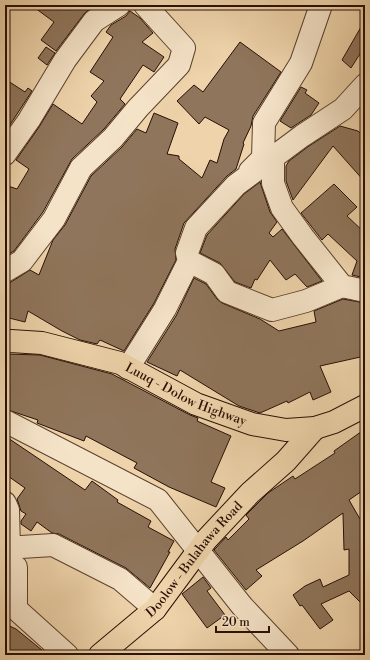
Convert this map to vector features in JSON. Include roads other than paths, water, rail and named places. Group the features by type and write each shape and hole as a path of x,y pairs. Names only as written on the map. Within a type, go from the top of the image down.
{"main road":[{"name":"Luuq - Dolow Highway","path":"5,342 42,343 120,363 196,404 252,424 286,430 315,428 334,422 365,406"},
{"name":"Doolow - Bulahawa Road","path":"100,655 155,609 206,540 250,493 286,461 315,428"}],"street":[{"path":"5,154 29,120 65,60 90,27 94,22 119,5"},
{"path":"5,271 22,261 54,219 81,168 112,138 179,65 184,48 145,5"},
{"path":"128,368 165,309 189,261 187,253 196,228 263,158 264,123 301,63 320,5"},
{"path":"236,185 302,136 343,108 365,85"},
{"path":"273,158 273,183 282,208 342,286"},
{"path":"189,261 214,274 227,292 272,310 306,301 342,286 365,291"},
{"path":"6,424 158,500 242,606 288,655"},
{"path":"5,503 8,510 6,553 16,567 16,609 67,655"},
{"path":"6,553 53,545 120,579 155,609"}]}
